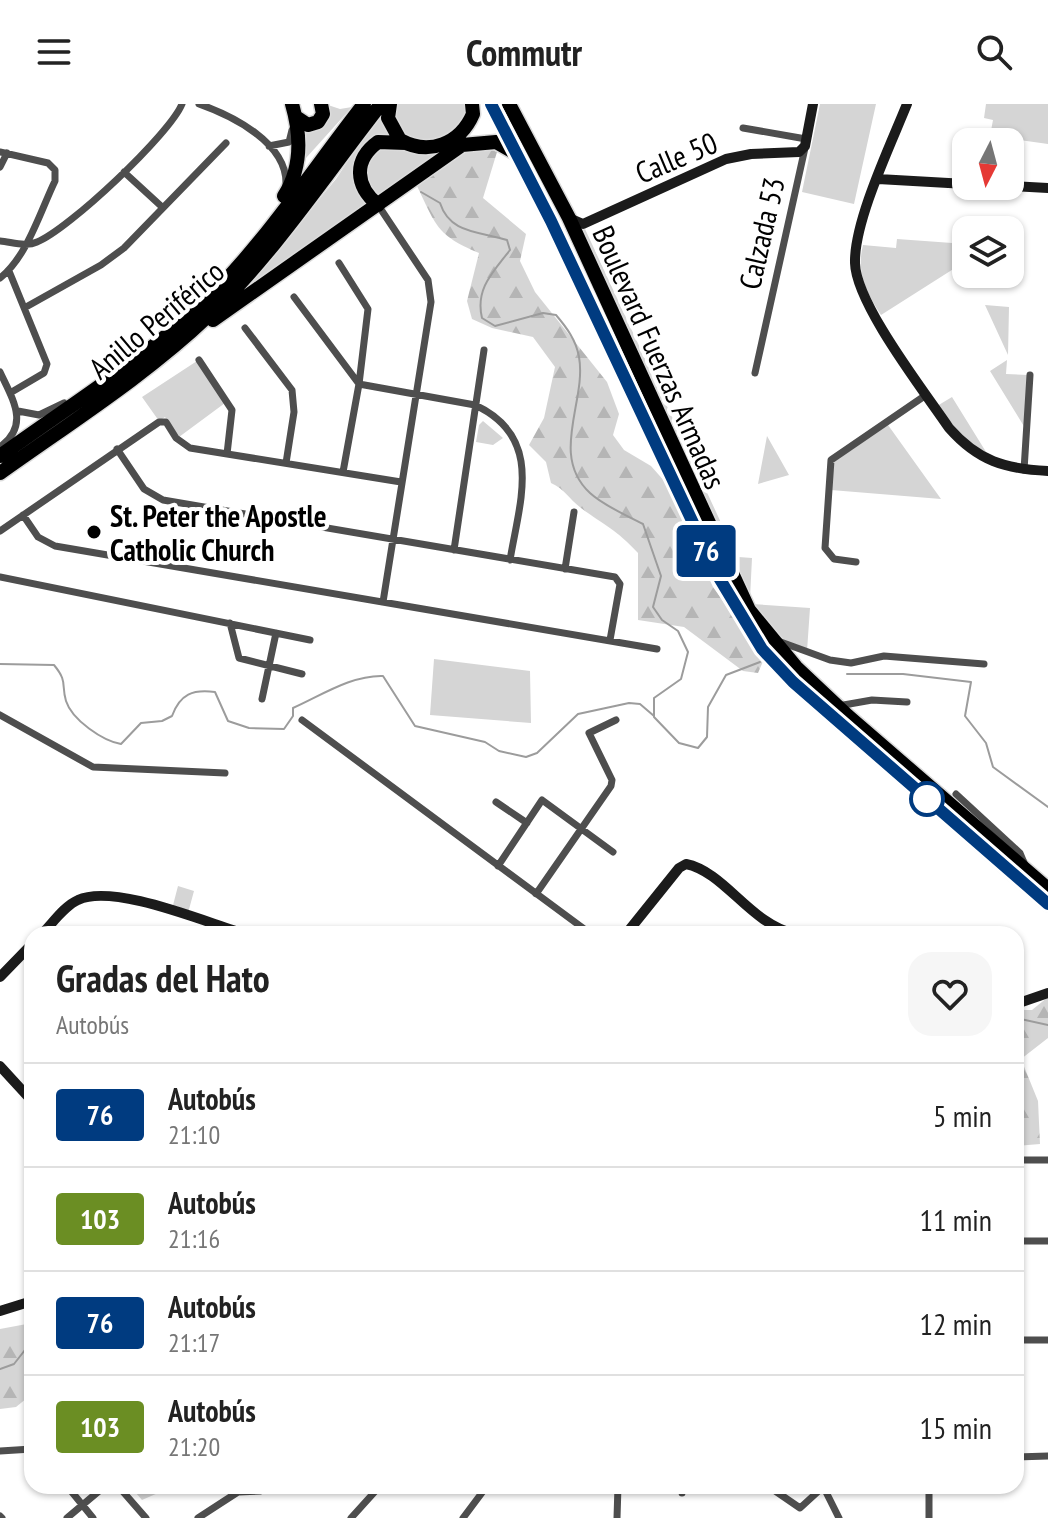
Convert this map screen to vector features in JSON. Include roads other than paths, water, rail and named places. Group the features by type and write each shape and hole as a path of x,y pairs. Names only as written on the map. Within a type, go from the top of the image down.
{"highway":[{"path":"293,108 303,124 313,125 321,118 321,104"},
{"name":"Anillo Periférico","path":"0,456 196,311 243,260 364,104"},
{"name":"Anillo Periférico","path":"0,473 154,361 208,316 251,270 381,104"},
{"path":"390,104 388,118 393,130 406,143"},
{"path":"378,205 363,189 358,171 360,161 378,142 435,148 459,135 473,114 472,104"},
{"name":"Boulevard Fuerzas Armadas","path":"491,104 718,576 762,649 793,682 1048,904"},
{"name":"Boulevard Fuerzas Armadas","path":"511,105 569,218 728,571 749,610 769,637 837,706 1048,889"},
{"path":"268,228 297,162 293,108"},
{"path":"154,361 462,145 496,142 517,154"}],"street":[{"path":"0,241 38,242 78,215 124,172 182,104"},
{"path":"199,104 216,110 269,146 281,159 286,174 283,198"},
{"name":"Calzada 53","path":"755,373 813,104"},
{"path":"907,104 858,238 857,272 863,295 926,395 965,447 997,466 1048,471"},
{"path":"269,146 283,146 291,137 293,108"},
{"path":"743,128 806,142"},
{"name":"Calle 50","path":"569,218 584,223 726,159 751,154 795,153 806,142"},
{"path":"26,307 101,265 124,248 161,206 226,143"},
{"path":"0,167 3,152 48,163 55,170 55,181 25,244 9,271 0,278"},
{"path":"124,172 161,206"},
{"path":"878,179 952,183"},
{"path":"1024,187 1048,188"},
{"path":"378,205 431,291 383,602"},
{"path":"339,263 368,309 359,384 343,472"},
{"path":"9,271 47,364 44,373 10,393"},
{"path":"294,297 359,384 475,405 503,423 520,451 522,489 510,560"},
{"path":"245,328 292,390 294,412 286,463"},
{"path":"454,550 484,350"},
{"path":"199,360 232,410 227,454"},
{"path":"0,372 18,411 17,430 0,447"},
{"path":"1024,470 1030,375"},
{"path":"18,411 32,415 47,413 92,390"},
{"path":"856,562 834,559 825,548 831,460 926,395"},
{"path":"0,531 117,449 164,421 183,444 401,482"},
{"path":"117,449 153,496 619,579 610,640"},
{"path":"565,569 574,512"},
{"path":"23,515 38,537 55,546 657,649"},
{"path":"0,577 310,640"},
{"path":"230,623 236,655 302,674"},
{"path":"262,699 276,633"},
{"path":"769,637 830,660 863,662 884,656 984,664"},
{"path":"837,706 872,700 907,702"},
{"path":"0,715 93,767 225,773"},
{"path":"302,720 580,926"},
{"path":"536,894 612,780 589,733 616,720"},
{"path":"956,794 1020,853 1026,867"},
{"path":"498,866 542,800 613,852"},
{"path":"496,802 527,823"},
{"path":"632,926 679,868 686,864 715,881 769,926"},
{"path":"50,926 76,901 100,897 143,904 218,926"},
{"path":"0,977 24,952"},
{"path":"1024,1001 1048,993"},
{"path":"0,1066 24,1092"},
{"path":"1024,1160 1048,1160"},
{"path":"1024,1241 1048,1241"},
{"path":"0,1311 24,1304"},
{"path":"1024,1340 1048,1340"},
{"path":"0,1451 24,1450"},
{"path":"1024,1457 1048,1456"},
{"path":"73,1494 93,1518"},
{"path":"67,1518 95,1494"},
{"path":"125,1494 146,1518"},
{"path":"198,1518 235,1494"},
{"path":"351,1518 373,1494"},
{"path":"463,1518 481,1494"},
{"path":"617,1518 618,1494"},
{"path":"780,1494 800,1508 815,1494"},
{"path":"827,1494 839,1518"},
{"path":"929,1494 929,1518"}],"waterway":[{"path":"421,192 440,203 451,221 458,226 507,240 510,250 483,290 482,318 495,326 543,313 556,315 573,340 579,357 580,374 572,427 572,462 578,478 590,493 643,524 661,576 653,607 662,620 678,631 688,652 681,679 654,698 654,717 679,743 698,748 707,737 708,707 726,675 760,662"},
{"path":"0,664 54,665 61,675 69,708 97,734 121,744 141,723 162,721 172,716 183,698 194,692 215,692 228,721 249,728 284,729 293,716 293,708 337,687 360,679 383,676 415,726 485,742 499,751 526,757 537,753 578,714 629,703 640,704 654,716"},
{"path":"847,674 903,674 971,682 965,716 986,743 993,767 1048,807"},
{"path":"1024,1020 1048,1025"},
{"path":"0,1369 14,1364 24,1351"}],"place":[{"name":"St. Peter the Apostle Catholic Church","path":"94,532"}]}
